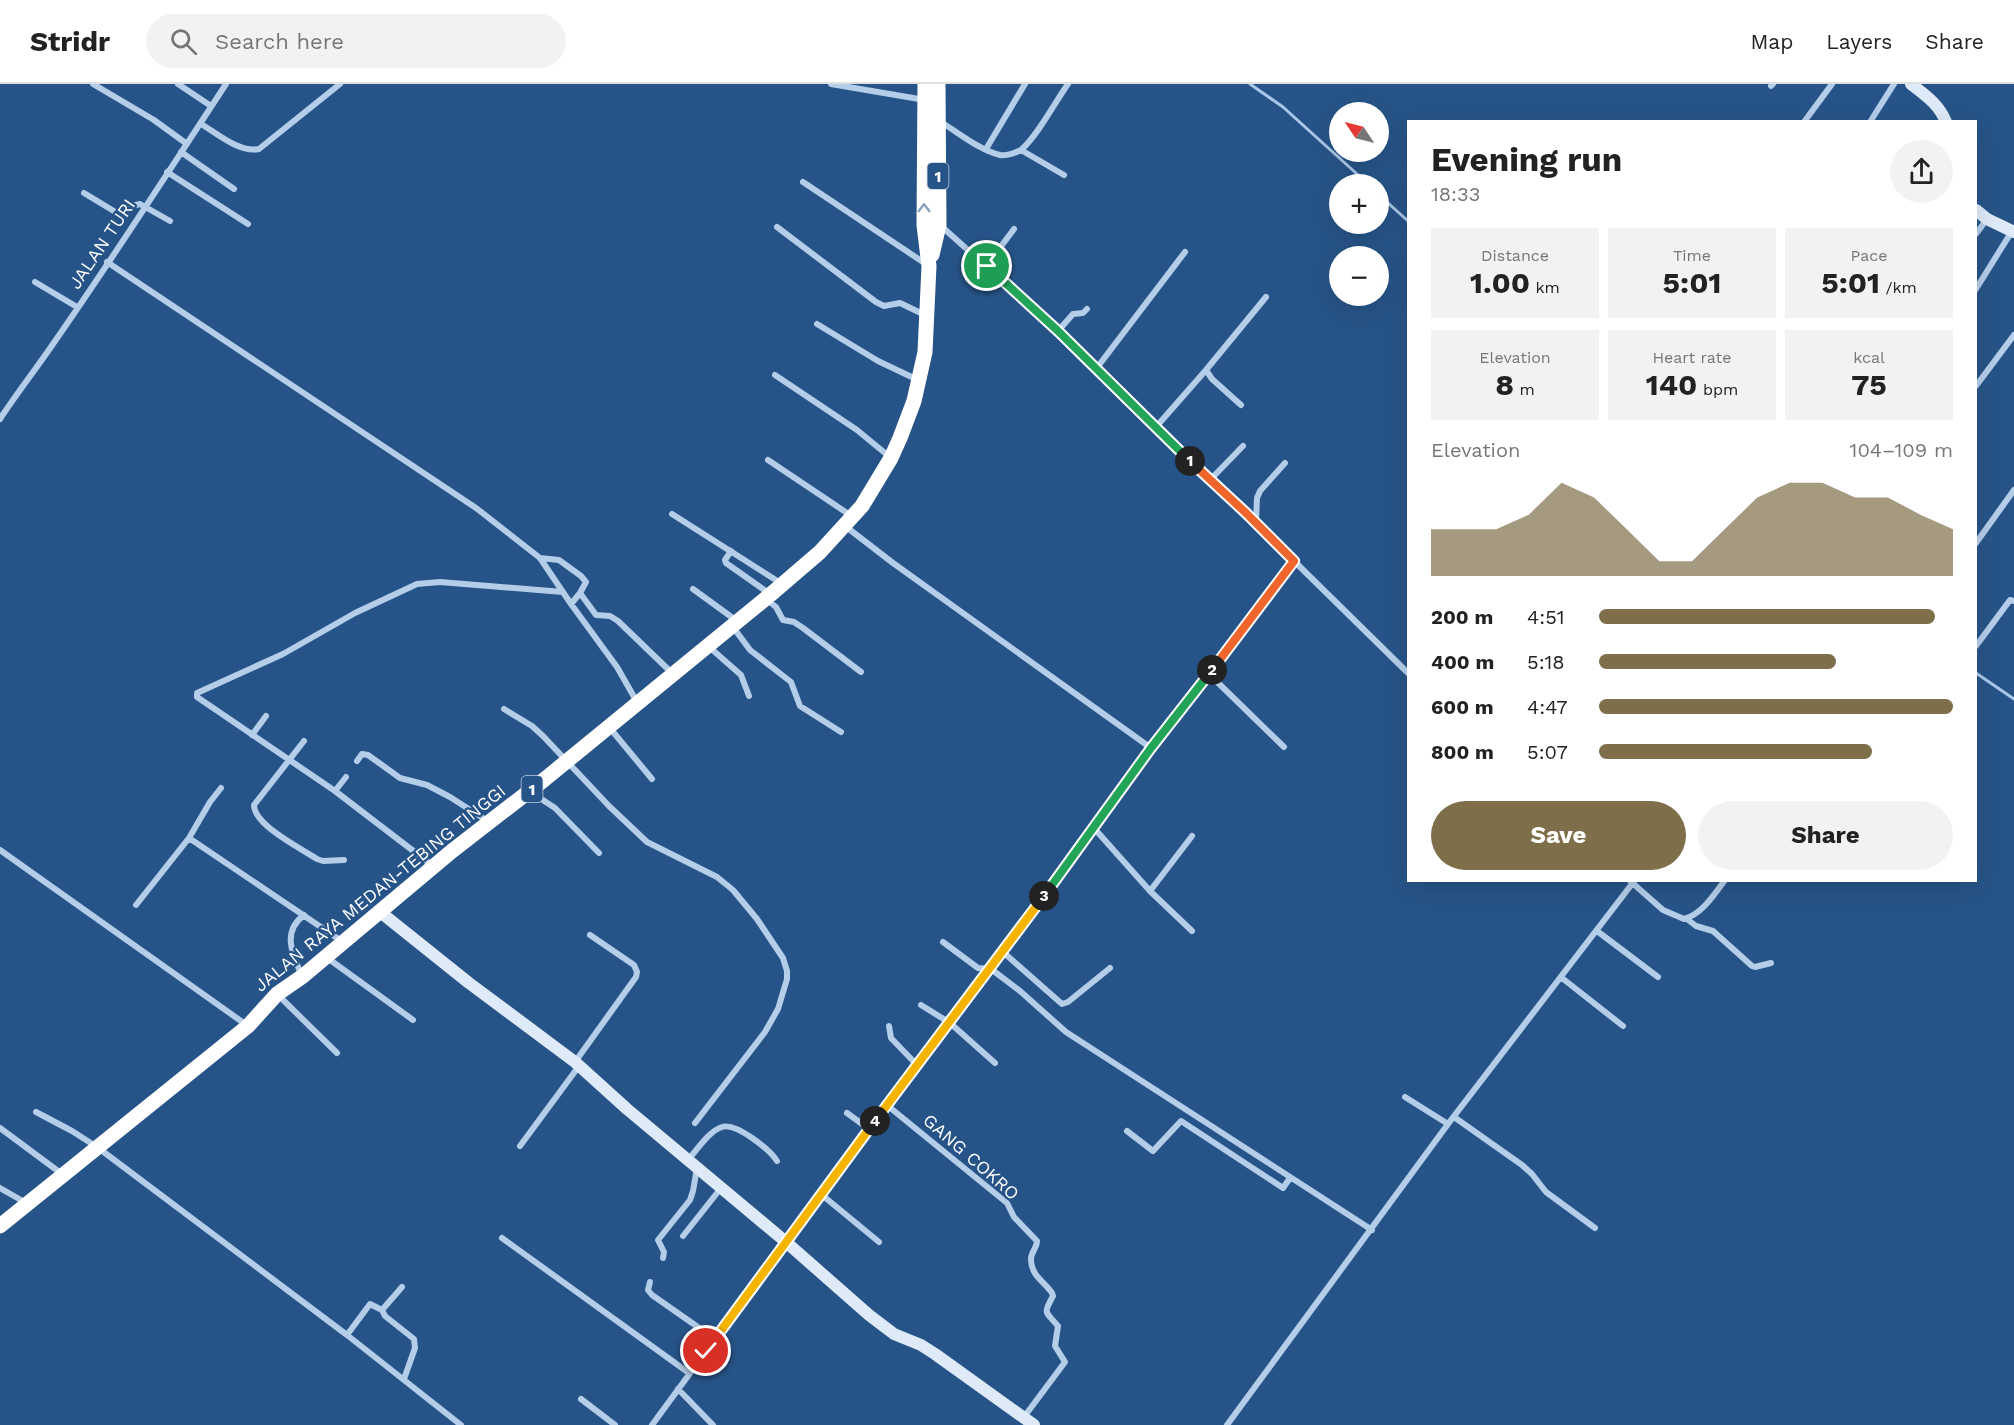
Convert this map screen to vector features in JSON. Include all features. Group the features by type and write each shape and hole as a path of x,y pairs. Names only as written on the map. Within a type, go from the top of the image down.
{"highway":[{"name":"JALAN RAYA MEDAN-TEBING TINGGI","path":"0,1226 248,1026 277,994 303,976 434,866 768,596 820,552 849,522 891,458 908,419 925,352 929,266 924,225 926,84"},
{"name":"JALAN RAYA MEDAN-TEBING TINGGI","path":"929,266 939,225 938,84"}],"street":[{"path":"93,84 153,120 187,144"},
{"path":"178,84 211,106"},
{"name":"JALAN TURI","path":"0,419 146,206 226,84"},
{"path":"201,124 240,147 251,151 259,149 340,84"},
{"path":"831,84 925,100"},
{"path":"986,149 1025,84"},
{"path":"938,121 1002,156 1021,150 1068,84"},
{"path":"1805,120 1832,84"},
{"path":"1870,120 1894,84"},
{"path":"1911,84 1932,100 1946,120"},
{"path":"1021,150 1064,175"},
{"path":"181,152 234,189"},
{"path":"167,172 248,224"},
{"path":"803,182 929,266"},
{"path":"84,193 122,216 136,204 146,206 170,221"},
{"path":"1977,211 2013,232 1977,288"},
{"path":"1977,233 1988,219"},
{"path":"939,225 1058,331 1407,672"},
{"path":"777,226 876,302 884,306 900,303 928,317"},
{"path":"987,266 1014,229"},
{"path":"1096,369 1185,252"},
{"path":"107,262 476,508 540,558 618,667 638,703"},
{"path":"35,282 77,307"},
{"path":"1156,427 1266,297"},
{"path":"1058,331 1072,314 1083,313 1087,309"},
{"path":"818,324 872,357 919,381"},
{"path":"1977,385 2014,335"},
{"path":"1206,370 1212,379 1241,405"},
{"path":"775,375 857,430 891,458"},
{"path":"1210,480 1243,446"},
{"path":"768,460 849,522 893,563 1151,748"},
{"path":"1256,522 1257,498 1260,491 1285,464"},
{"path":"1977,542 2014,490"},
{"path":"672,514 782,584"},
{"path":"731,551 725,560 726,563 768,596 783,620 794,622 861,672"},
{"path":"540,558 559,560 586,582 571,604"},
{"path":"652,1425 939,1034 979,985 1151,748 1294,561"},
{"path":"434,866 335,791 197,697 197,693 283,654 355,613 417,584 440,582 563,592"},
{"path":"693,590 734,623 750,650 791,682 800,706 841,732"},
{"path":"579,595 596,615 610,616 618,621 673,674"},
{"path":"1977,645 2010,600 2014,601"},
{"path":"707,645 741,675 749,696"},
{"path":"1209,674 1284,747"},
{"path":"504,709 532,726 567,760 609,807 647,842 717,877 733,890 757,919 783,958 787,979 778,1009 765,1032 695,1123"},
{"path":"252,735 266,716"},
{"path":"608,727 652,779"},
{"path":"304,741 254,805 257,816 273,830 317,859 344,860"},
{"path":"357,761 362,754 368,755 400,778 427,785 490,823"},
{"path":"335,791 346,777"},
{"path":"136,905 189,838 221,788"},
{"path":"529,791 555,808 599,853"},
{"path":"1093,827 1150,891 1192,931"},
{"path":"1150,891 1192,836"},
{"path":"189,838 343,942"},
{"path":"0,850 248,1026"},
{"path":"1227,1425 1448,1124 1597,932 1632,882 1663,910 1675,917 1687,919 1696,926 1713,931 1752,966 1771,963"},
{"path":"1687,919 1710,900 1724,882"},
{"path":"379,911 577,1064 883,1326 894,1334 921,1345 935,1354 1029,1421"},
{"path":"303,976 291,951 292,929 298,919 304,915"},
{"path":"1597,932 1658,977"},
{"path":"520,1146 636,977 637,972 634,965 590,935"},
{"path":"943,942 978,968 990,969 1020,991 1066,1032 1372,1230"},
{"path":"1003,952 1062,1004 1068,1002 1110,968"},
{"path":"326,957 413,1020"},
{"path":"1562,978 1623,1026"},
{"path":"277,994 338,1053"},
{"path":"921,1005 950,1023 995,1063"},
{"path":"889,1026 891,1038 917,1065"},
{"path":"1405,1097 1448,1124"},
{"name":"GANG COKRO","path":"888,1106 1007,1203 1014,1217 1037,1241 1037,1246 1031,1255 1032,1267 1038,1280 1052,1293 1053,1296 1046,1312 1058,1326 1055,1346 1065,1362 1029,1421"},
{"path":"36,1112 97,1147 404,1378 461,1425"},
{"path":"847,1113 869,1129"},
{"path":"1454,1117 1516,1160 1532,1174 1546,1192 1595,1228"},
{"path":"1128,1131 1153,1151 1181,1121 1283,1188 1290,1178"},
{"path":"663,1258 664,1252 658,1240 690,1200 693,1191 692,1163 712,1134 726,1126 741,1131 761,1145 777,1161"},
{"path":"0,1128 64,1175"},
{"path":"0,1188 28,1204"},
{"path":"683,1236 721,1188"},
{"path":"822,1195 879,1242"},
{"path":"502,1238 689,1373"},
{"path":"650,1282 648,1290 652,1295 715,1339"},
{"path":"382,1310 402,1287"},
{"path":"347,1335 369,1304 382,1310 385,1316 414,1339 415,1348 404,1378"},
{"path":"678,1389 713,1425"},
{"path":"581,1399 615,1425"}],"waterway":[{"path":"1250,84 1283,107 1357,174"},
{"path":"1389,204 1407,220"},
{"path":"1977,674 2014,699"}],"route":[{"path":"706,1351 1151,748 1294,561 1058,331 987,266"}]}
